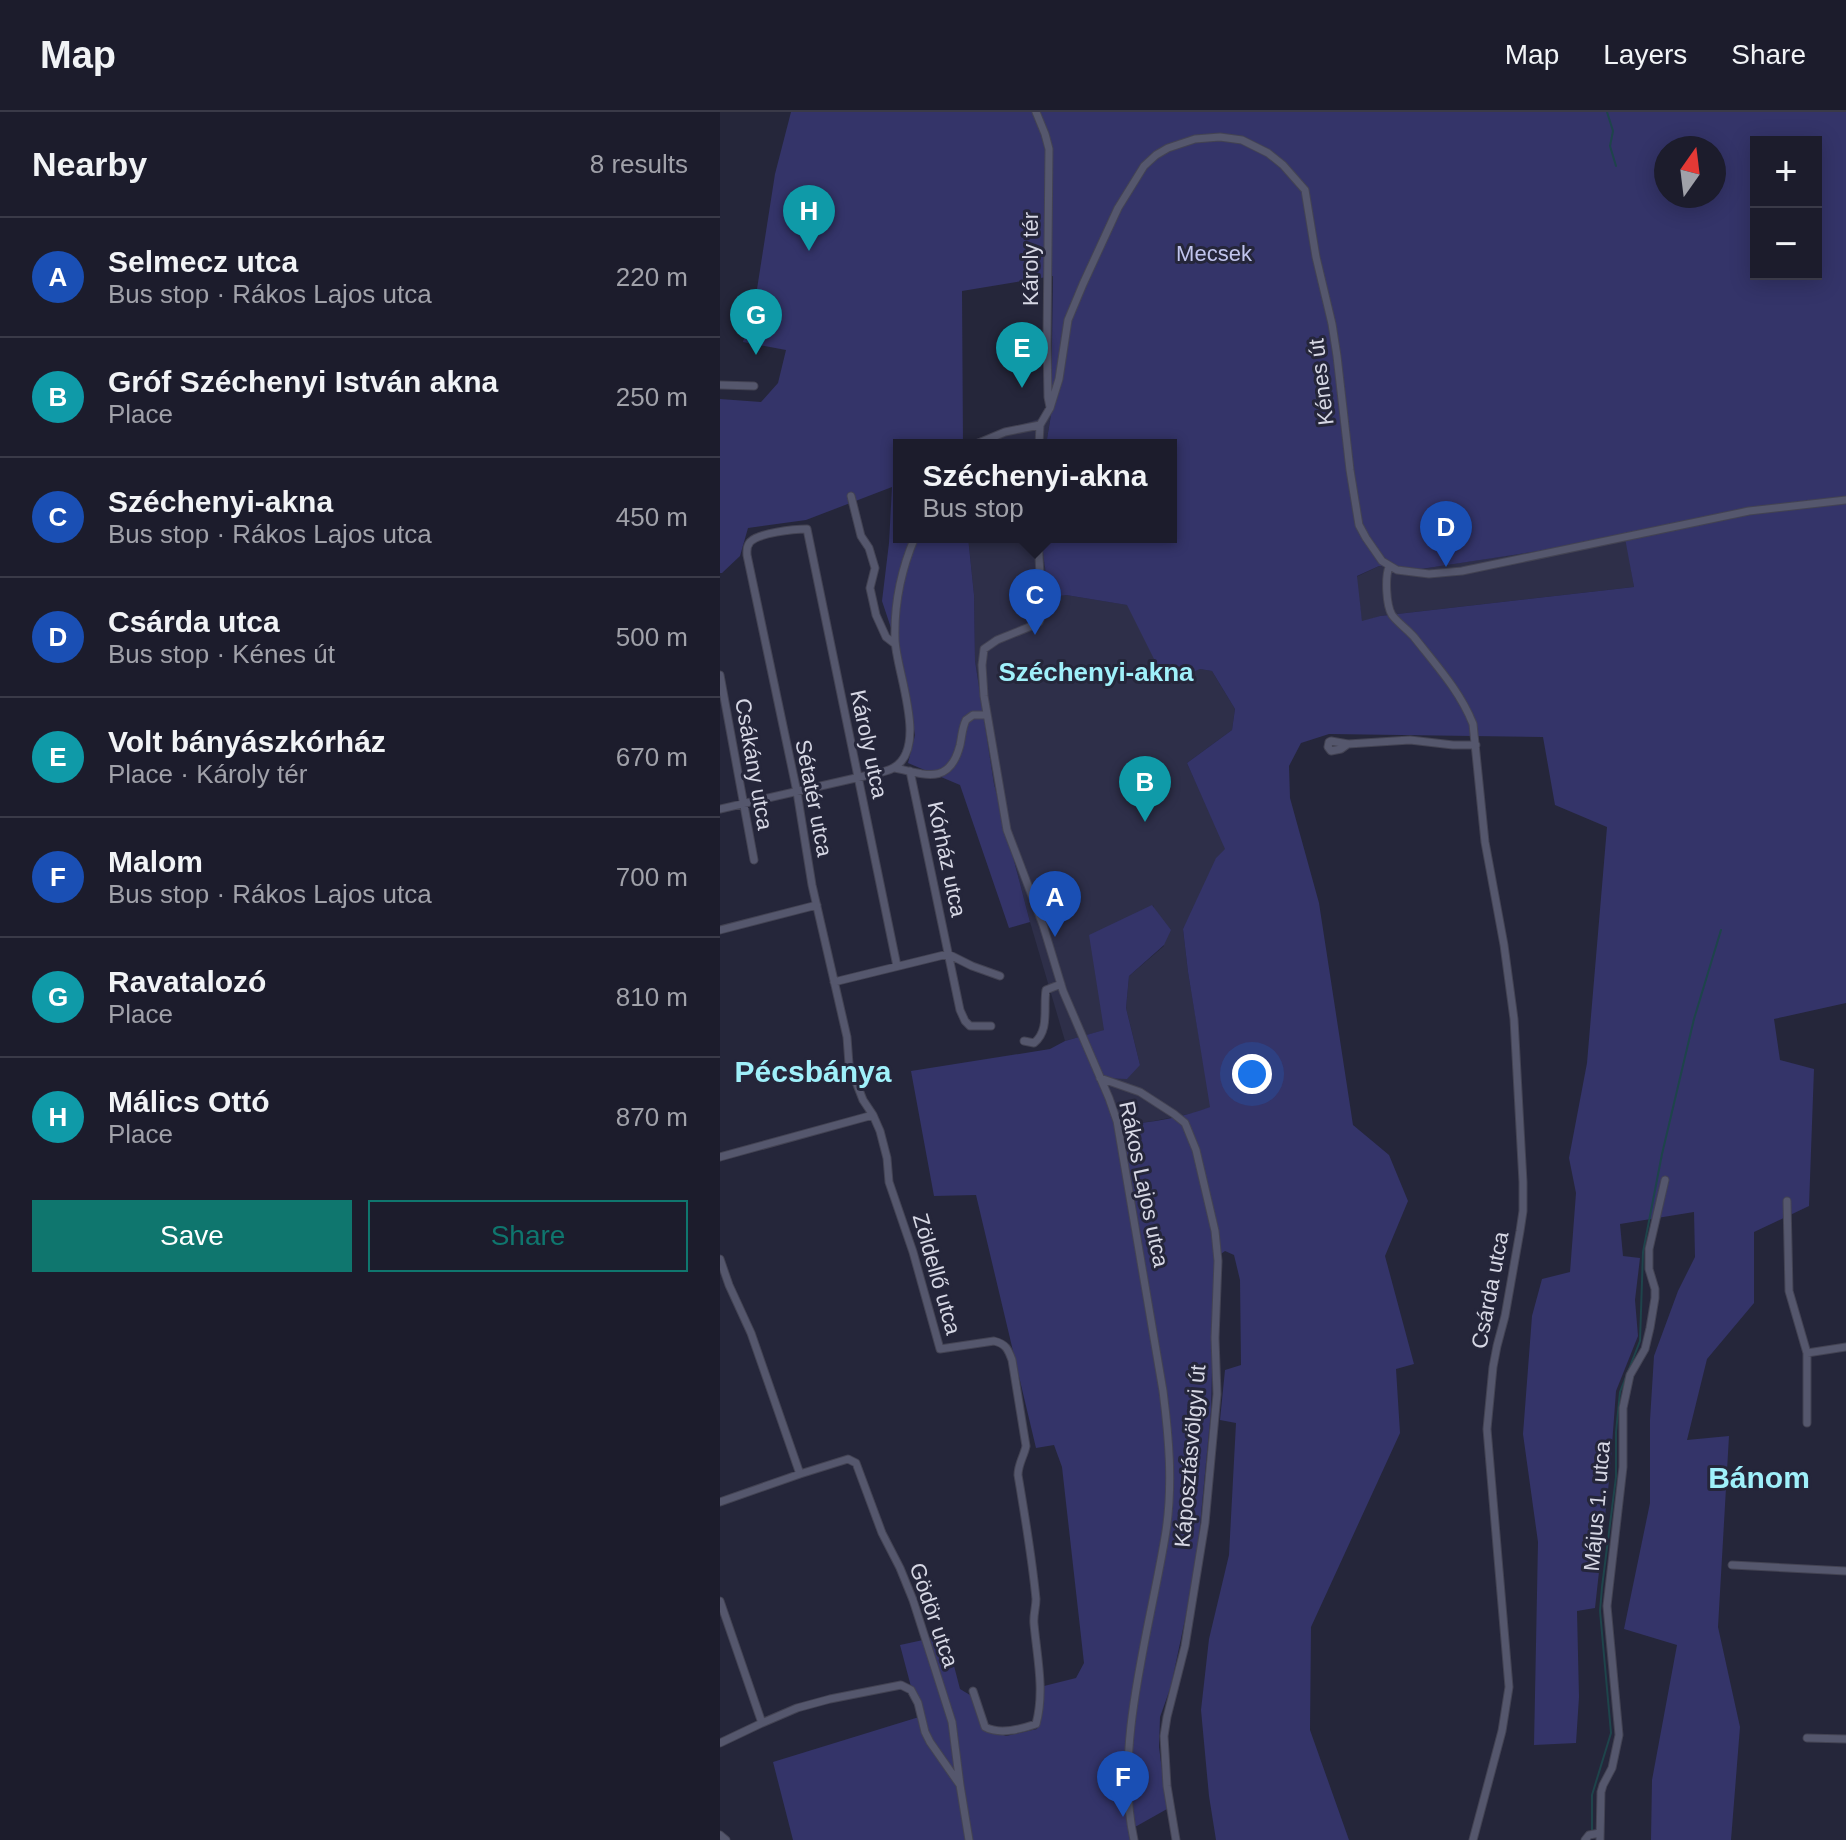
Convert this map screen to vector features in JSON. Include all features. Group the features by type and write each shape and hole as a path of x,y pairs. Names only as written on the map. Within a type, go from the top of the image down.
{"street":[{"name":"Károly tér","path":"1036,112 1049,149 1047,356 1050,408"},
{"name":"Kénes út","path":"1040,425 1050,408 1059,379 1068,320 1118,208 1144,166 1168,148 1195,139 1232,138 1255,145 1283,165 1305,190 1309,201 1316,257 1334,334 1359,525 1389,567"},
{"path":"720,385 754,386"},
{"path":"988,439 1040,425 1039,439"},
{"path":"851,496 861,536 869,548 875,568 870,588 876,615 886,637 895,644"},
{"path":"1389,567 1429,574 1462,571 1749,511 1846,500"},
{"name":"Károly utca","path":"807,529 897,966"},
{"name":"Sétatér utca","path":"807,529 764,535 750,541 747,548 817,905 847,1037 849,1064 863,1100 873,1115"},
{"path":"895,768 902,761 909,743 907,695 895,644 899,585 913,543"},
{"name":"Rákos Lajos utca","path":"1038,543 1042,615 1034,625 997,640 984,649 982,675 1007,830 1043,925 1061,984 1117,1121 1163,1391 1170,1489 1131,1732 1128,1781 1134,1840"},
{"name":"Csárda utca","path":"1389,567 1386,576 1392,615 1455,689 1473,724 1485,842 1504,945 1517,1056 1523,1197 1508,1303 1493,1367 1487,1429 1509,1687 1502,1731 1473,1840"},
{"name":"Csákány utca","path":"720,675 754,860"},
{"path":"720,809 895,768 938,775 953,763 966,720 973,715 987,715"},
{"path":"1348,744 1410,740 1476,745"},
{"name":"Kórház utca","path":"910,771 960,1010 970,1026 991,1026"},
{"path":"720,930 817,905"},
{"path":"834,982 948,954 1000,976"},
{"path":"1024,1041 1034,1043 1042,1037 1046,990 1061,984"},
{"name":"Káposztásvölgyi út","path":"1100,1078 1140,1092 1185,1123 1196,1150 1215,1231 1218,1261 1215,1338 1217,1394 1205,1523 1185,1646 1164,1736 1167,1786 1176,1840"},
{"path":"720,1157 873,1115"},
{"name":"Zöldellő utca","path":"873,1115 887,1158 889,1182 913,1252 940,1349 994,1341 1002,1343 1012,1360 1020,1404 1026,1446 1018,1475 1036,1604 1033,1620 1040,1691 1036,1724 998,1732 989,1730 985,1727 973,1691"},
{"name":"Május 1. utca","path":"1594,1836 1601,1792 1612,1768 1619,1735 1607,1606 1623,1467 1623,1408 1630,1375 1645,1349 1653,1313 1655,1289 1649,1269 1649,1249 1665,1180"},
{"path":"1787,1201 1789,1291 1807,1353 1807,1423"},
{"path":"720,1259 751,1333 800,1474 720,1502"},
{"path":"1807,1353 1846,1347"},
{"name":"Gödör utca","path":"800,1474 848,1459 856,1463 882,1533 913,1600 952,1722 969,1840"},
{"path":"1732,1565 1846,1571"},
{"path":"720,1601 762,1723"},
{"path":"720,1743 797,1708 901,1685 911,1690 930,1742 960,1785"},
{"path":"1807,1738 1846,1739"},
{"path":"720,1835 726,1840"}],"shaded area":[{"path":"1051,415 1047,439 976,439"},
{"path":"1626,537 1634,587 1380,616 1362,622 1356,577 1379,566 1421,569"},
{"path":"969,543 1044,543 1066,595 1128,605 1200,669 1212,671 1235,709 1232,730 1187,763 1226,849 1183,929 1211,1107 1194,1113 1122,1125 1104,1077 1140,1065 1126,1008 1129,976 1164,946 1153,905 1105,1030 1065,1041 994,784 975,661 974,595"}],"green space":[{"name":"Mecsek","path":"791,112 1846,112 1846,1003 1774,1019 1780,1060 1814,1069 1809,1206 1754,1232 1754,1303 1707,1359 1687,1440 1729,1436 1718,1627 1740,1727 1731,1840 1651,1840 1652,1780 1677,1645 1624,1629 1650,1503 1654,1356 1678,1291 1695,1257 1694,1212 1620,1224 1623,1256 1640,1258 1635,1300 1638,1336 1616,1391 1595,1608 1577,1611 1579,1697 1576,1743 1534,1745 1538,1542 1523,1434 1532,1316 1542,1279 1570,1272 1576,1193 1569,1158 1587,1063 1607,827 1555,805 1543,737 1329,734 1301,743 1289,766 1290,798 1319,903 1353,1125 1389,1155 1408,1201 1385,1256 1414,1364 1396,1369 1400,1433 1311,1627 1310,1730 1349,1840 1216,1840 1201,1710 1209,1639 1229,1555 1236,1423 1220,1420 1225,1370 1241,1365 1240,1280 1234,1255 1225,1251 1215,1258 1211,1411 1196,1567 1171,1686 1160,1717 1159,1747 1167,1809 1135,1827 1137,1840 793,1840 773,1762 919,1717 900,1645 946,1635 960,1689 970,1695 987,1729 1006,1736 1037,1729 1044,1686 1076,1678 1084,1663 1062,1467 1054,1445 1036,1448 976,1195 934,1196 911,1071 1050,1049 1065,1041 1104,1030 1089,935 1152,905 1171,930 1164,945 1129,976 1126,1008 1140,1065 1127,1079 1105,1078 1122,1125 1167,1119 1210,1107 1183,929 1216,858 1225,849 1187,763 1232,730 1235,709 1212,671 1200,669 1166,683 1127,605 1066,595 1049,597 1042,543 1177,543 1177,439 1047,439 1051,415 1053,276 962,291 963,439 893,439 893,543 969,543 974,595 975,661 994,784 1030,922 1009,928 960,785 908,763 915,735 903,664 882,601 892,487 806,520 748,528 740,556 720,573 720,399 761,402 778,383 786,350 743,342 757,289 775,174","holes":["1625,538 1634,587 1380,616 1362,621 1357,576 1379,566 1421,569"]}],"waterway":[{"path":"1607,112 1613,131 1610,146 1616,166"},
{"path":"1592,1831 1592,1795 1611,1733 1600,1611 1616,1477 1620,1392 1640,1341 1643,1252 1662,1154 1694,1019 1721,930"}],"place":[{"name":"Málics Ottó","path":"809,251"},
{"name":"Ravatalozó","path":"756,355"},
{"name":"Volt bányászkórház","path":"1022,388"},
{"name":"Csárda utca","path":"1446,567"},
{"name":"Széchenyi-akna","path":"1035,635"},
{"name":"Gróf Széchenyi István akna","path":"1145,822"},
{"name":"Selmecz utca","path":"1055,937"},
{"name":"Malom","path":"1123,1817"}],"district":[{"name":"Széchenyi-akna","path":"1096,672"},
{"name":"Pécsbánya","path":"813,1071"},
{"name":"Bánom","path":"1759,1477"}]}
